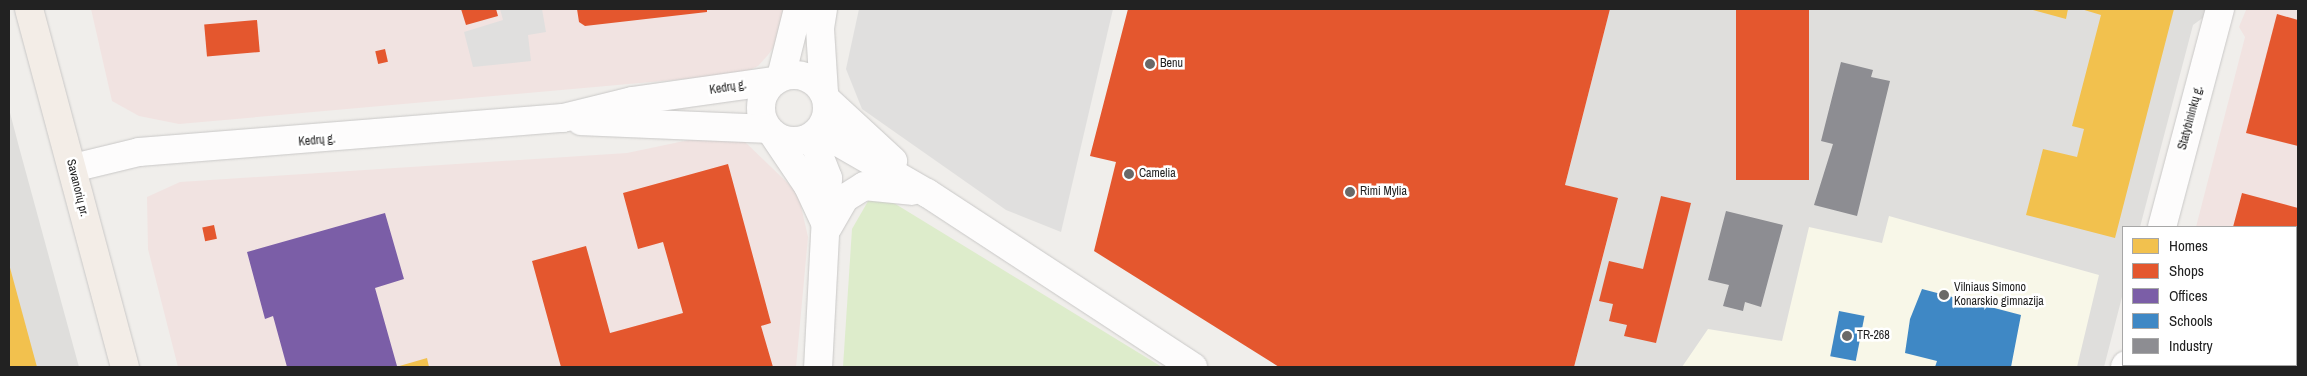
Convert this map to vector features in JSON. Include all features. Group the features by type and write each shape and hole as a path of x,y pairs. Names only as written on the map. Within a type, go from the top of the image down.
{"main road":[{"name":"Savanorių pr.","path":"29,9 125,367"}],"street":[{"path":"798,9 778,79 761,107 771,131 808,186 828,228"},
{"path":"771,131 794,141 815,134 827,115 823,9"},
{"name":"Statybininkų g.","path":"2162,226 2220,9"},
{"path":"778,79 802,76 927,193"},
{"name":"Kedrų g.","path":"563,118 632,101 778,79"},
{"name":"Kedrų g.","path":"73,168 139,152 563,118 771,131"},
{"path":"815,134 927,193 1001,245 1192,367"},
{"path":"815,134 828,178 828,228 818,367"},
{"path":"828,228 845,198 864,186 927,193"}],"shaded area":[{"path":"91,9 791,9 783,34 768,55 758,66 741,74 179,124 139,116 112,101"},
{"path":"500,9 542,9 546,32 528,35 531,61 473,67 464,32 503,20"},
{"path":"859,9 1113,9 1061,232 1006,210 862,109 846,69"},
{"path":"1610,9 2206,9 2204,17 2193,25 2140,226 2122,226 2122,297 2104,367 1574,367 1618,199 1565,185"},
{"path":"2298,9 2298,367 2160,367 2297,366 2297,226 2196,226 2245,37 2239,27 2246,10"},
{"path":"9,109 19,147 79,367 9,367"},
{"path":"708,136 743,140 798,193 808,237 796,367 178,367 148,249 147,197 180,182 627,153"},
{"name":"Vilniaus Simono Konarskio gimnazija","path":"1889,216 2099,275 2077,367 1682,367 1708,329 1782,341 1809,227 1882,243"}],"green space":[{"path":"871,196 884,197 1162,367 843,367 852,229"}],"building: Homes":[{"path":"2029,9 2068,9 2066,19"},
{"path":"2081,9 2174,9 2115,238 2026,215 2043,149 2077,157 2084,129 2072,126 2101,15"},
{"path":"9,264 37,367 9,367"},
{"path":"427,358 429,367 396,367"}],"building: Shops":[{"path":"461,9 496,9 498,16 466,25"},
{"path":"577,9 707,9 707,12 585,26 579,22"},
{"name":"Rimi Mylia","path":"1128,9 1610,9 1565,185 1618,198 1574,367 1279,367 1094,251 1116,162 1090,156"},
{"path":"1736,9 1809,9 1809,180 1736,180"},
{"path":"2277,14 2298,20 2298,146 2246,133"},
{"path":"257,20 260,52 207,56 204,25"},
{"path":"385,49 388,62 378,64 375,51"},
{"path":"728,164 771,323 761,326 773,367 561,367 532,261 586,246 610,333 683,313 663,242 638,249 623,193"},
{"path":"2242,193 2298,208 2298,367 2197,367 2297,366 2297,226 2233,226"},
{"path":"1661,196 1691,203 1656,343 1624,336 1627,325 1609,321 1613,304 1599,301 1609,261 1643,269"},
{"path":"214,225 217,239 205,241 202,227"}],"building: Offices":[{"path":"385,213 404,279 375,288 397,366 287,367 273,316 265,319 247,252"}],"building: Schools":[{"path":"1922,289 2021,315 2011,367 1935,367 1937,361 1905,353 1910,319"},
{"name":"TR-268","path":"1839,311 1865,316 1856,361 1830,356"}],"building: Industry":[{"path":"1841,62 1873,70 1871,77 1890,81 1857,216 1814,205 1833,144 1821,141"},
{"path":"1726,211 1783,225 1761,307 1745,302 1743,311 1723,306 1729,285 1708,280"}],"place":[{"name":"Benu","path":"1150,64"},
{"name":"Camelia","path":"1129,174"},
{"name":"Rimi Mylia","path":"1350,192"},
{"name":"Vilniaus Simono Konarskio gimnazija","path":"1944,295"},
{"name":"TR-268","path":"1847,336"}]}
